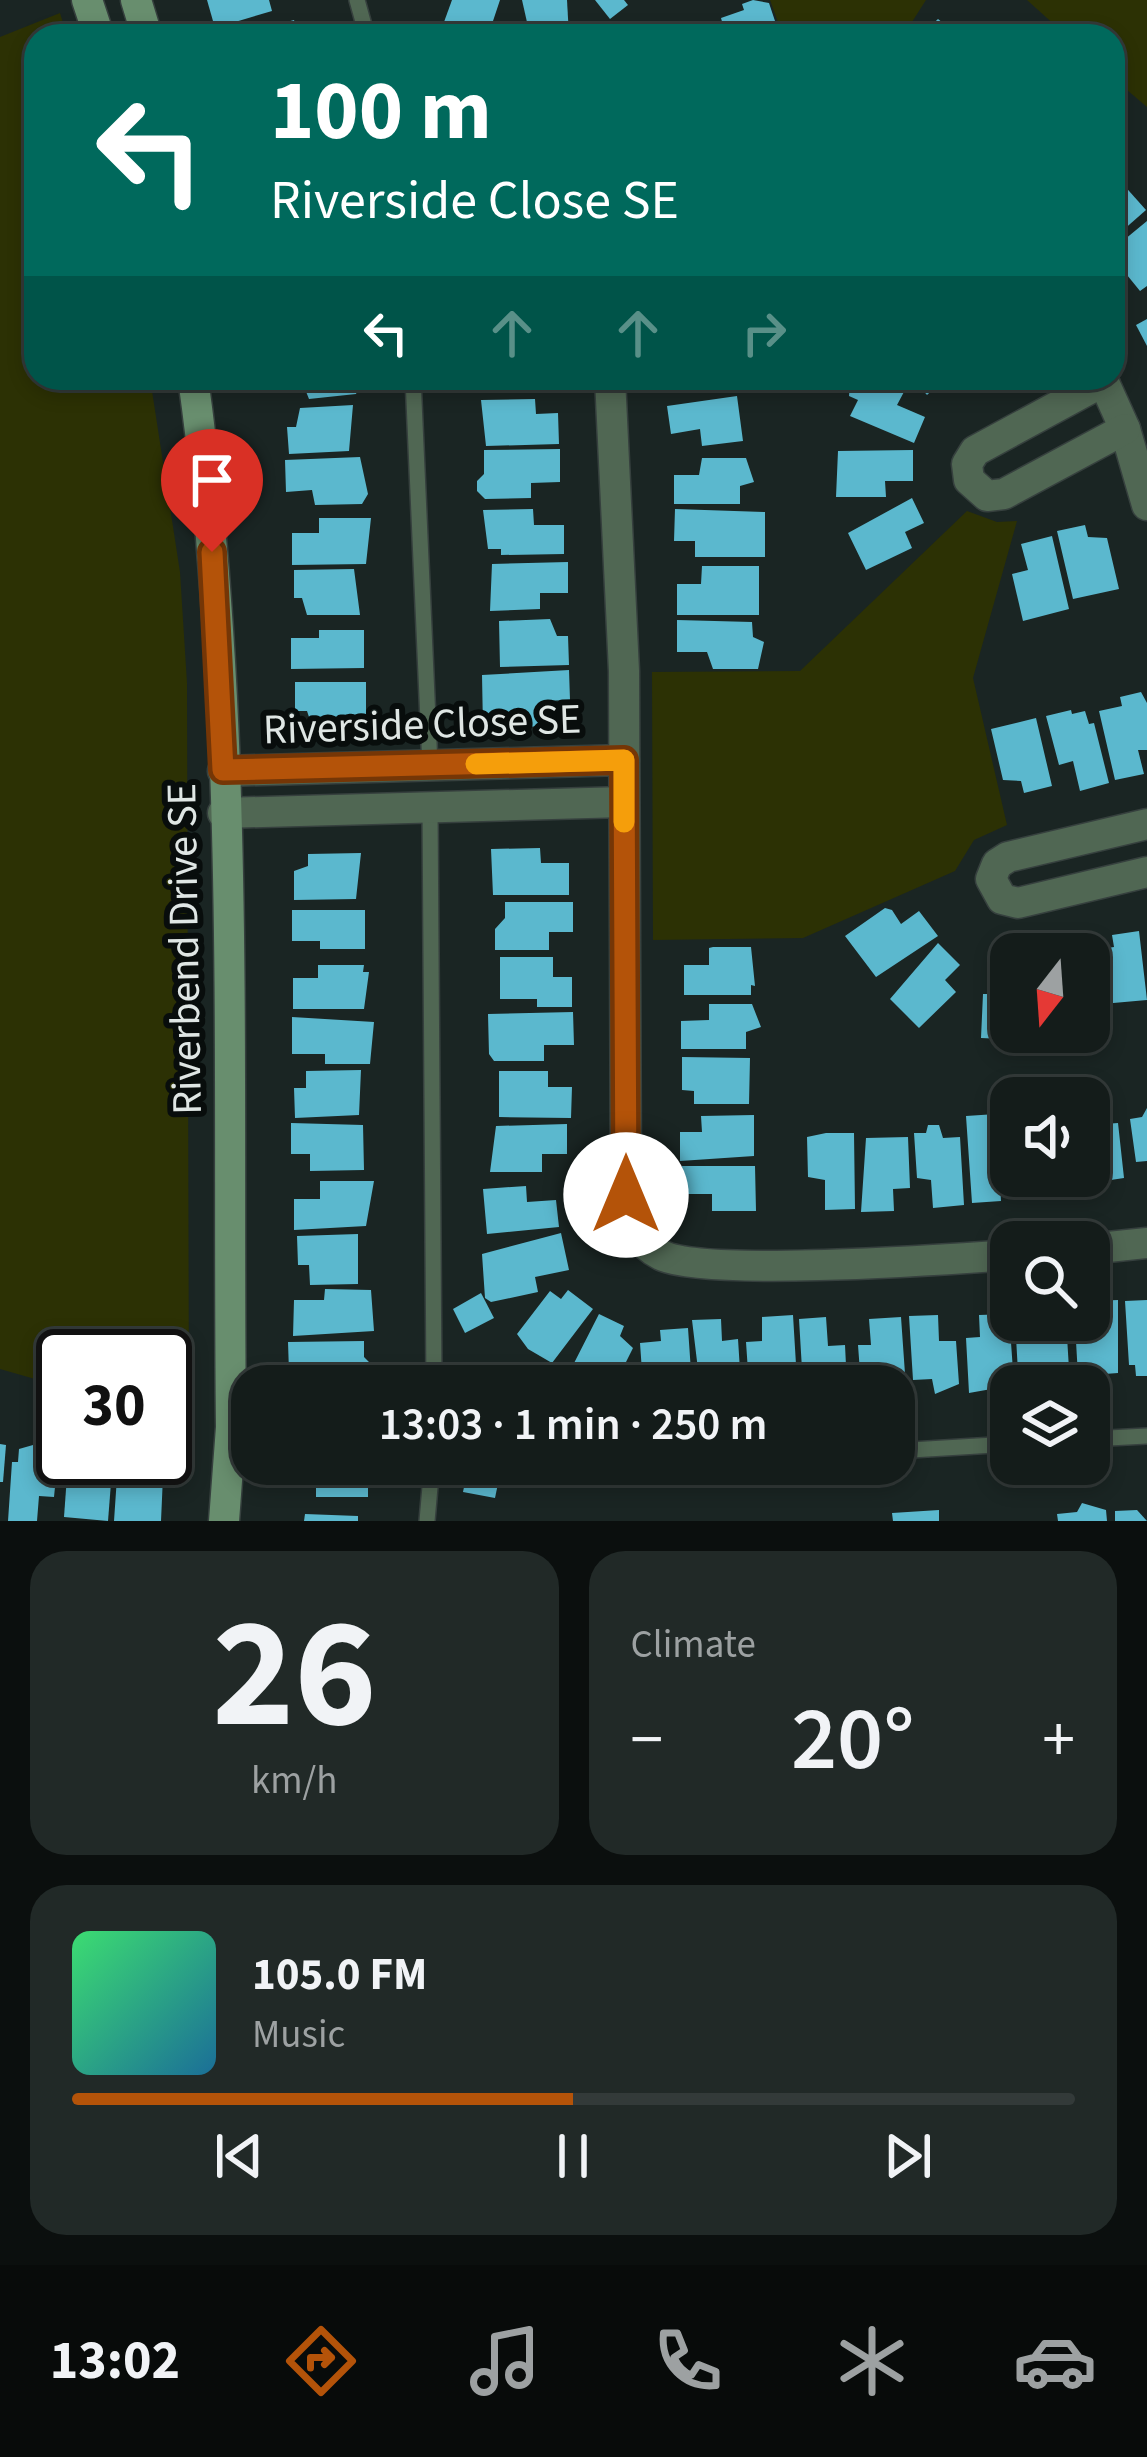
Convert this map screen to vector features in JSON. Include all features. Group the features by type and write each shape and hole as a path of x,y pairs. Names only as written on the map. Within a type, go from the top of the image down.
{"street":[{"name":"Riverbend Drive SE","path":"194,390 216,590 223,770 231,1427 224,1521"},
{"name":"Riverside Close SE","path":"611,390 621,527 626,1195 631,1223 641,1240 667,1258 687,1261 830,1263 990,1256"},
{"path":"1085,390 975,451 967,464 969,480 987,496 1004,494 1125,429"},
{"path":"1107,390 1125,429 1147,505"},
{"name":"Riverside Close SE","path":"223,770 624,760"},
{"name":"Riverside Close SE","path":"223,813 624,802"},
{"path":"1147,824 1008,857 997,864 992,879 1002,899 1018,903 1147,872"},
{"path":"1110,1247 1147,1243"}],"lane":[{"path":"413,390 430,766"},
{"path":"430,807 434,1365"},
{"path":"1110,1438 1147,1436"},
{"path":"915,1450 990,1445"},
{"path":"427,1521 430,1485"}],"green space":[{"path":"770,0 926,0 911,24 779,24"},
{"path":"1027,0 1147,0 1147,107 1125,88 1125,24 1054,24"},
{"path":"60,13 63,24 32,24"},
{"path":"24,27 24,390 152,390 180,572 187,683 189,1329 36,1329 36,1379 0,1369 0,37"},
{"path":"967,511 997,522 1017,521 973,678 1007,825 974,840 955,871 803,938 653,940 652,672 800,671"}],"building":[{"path":"207,0 269,0 272,11 214,24"},
{"path":"452,0 500,0 492,24 444,22"},
{"path":"522,0 567,0 568,24 527,24"},
{"path":"595,0 624,0 628,5 610,19"},
{"path":"769,3 776,24 723,24 721,18 744,10 742,4"},
{"path":"1125,186 1146,210 1125,228"},
{"path":"1147,221 1147,286 1140,291 1125,277 1125,239"},
{"path":"1147,319 1147,346 1136,325"},
{"path":"305,390 358,390 356,394 309,399"},
{"path":"849,390 905,390 897,405 925,417 914,443 850,416 858,400 849,396"},
{"path":"737,396 743,441 702,446 700,429 671,434 667,406"},
{"path":"535,399 536,414 558,413 559,444 486,446 481,400"},
{"path":"353,405 349,451 289,454 287,427 296,427 300,408"},
{"path":"560,449 560,482 531,483 531,498 485,499 477,491 477,481 484,474 484,450"},
{"path":"913,450 913,481 885,481 886,497 836,497 838,451"},
{"path":"360,457 368,494 362,504 315,505 312,490 286,492 285,460"},
{"path":"702,458 746,458 754,482 740,486 740,504 674,504 674,475 699,475"},
{"path":"912,498 924,523 905,532 912,548 866,570 848,533"},
{"path":"533,509 534,525 564,525 564,554 501,555 501,549 488,549 483,510"},
{"path":"675,509 765,512 765,557 695,557 695,541 674,541"},
{"path":"319,518 371,518 366,564 292,565 292,533 319,533"},
{"path":"1085,525 1088,537 1107,538 1119,589 1073,599 1057,531"},
{"path":"1052,536 1069,609 1023,621 1012,574 1028,570 1021,544"},
{"path":"568,562 568,593 540,593 540,609 490,611 492,564"},
{"path":"702,566 759,566 759,615 677,615 677,584 701,584"},
{"path":"354,569 360,615 307,615 302,598 294,598 294,570"},
{"path":"550,619 557,636 568,636 569,665 500,667 499,621"},
{"path":"677,620 752,622 753,637 764,642 758,669 713,669 707,652 677,652"},
{"path":"319,630 364,630 364,668 291,669 291,638 319,638"},
{"path":"569,670 570,700 541,701 541,707 549,707 550,726 483,728 482,675"},
{"path":"295,682 366,682 366,729 313,729 307,711 295,711"},
{"path":"1141,692 1147,703 1147,750 1138,750 1144,774 1115,780 1099,711 1122,706 1120,697"},
{"path":"1071,710 1072,714 1085,711 1089,724 1094,723 1109,783 1080,791 1073,761 1059,765 1046,716"},
{"path":"1036,718 1052,786 1024,793 1021,781 1003,780 991,729"},
{"path":"540,848 541,863 569,863 569,895 493,895 491,849"},
{"path":"361,853 356,899 294,900 294,871 308,866 308,854"},
{"path":"505,902 573,902 573,932 549,932 549,950 495,950 495,929 505,918"},
{"path":"885,908 901,924 919,911 938,936 876,977 845,936"},
{"path":"292,910 365,910 365,949 320,949 320,941 292,941"},
{"path":"1139,931 1147,1000 1110,1003 1112,935"},
{"path":"938,943 960,965 945,980 956,992 919,1028 890,999"},
{"path":"751,947 755,986 751,985 751,995 684,995 684,965 709,965 709,948"},
{"path":"500,957 553,957 553,977 572,977 572,1007 537,1007 537,999 500,999"},
{"path":"318,965 364,965 363,972 369,972 364,1009 293,1009 293,978 318,978"},
{"path":"983,994 990,994 990,1038 981,1038"},
{"path":"709,1004 752,1004 761,1027 746,1032 746,1049 681,1049 681,1021 709,1020"},
{"path":"573,1012 574,1045 544,1045 544,1061 494,1061 489,1054 488,1014"},
{"path":"292,1017 374,1022 370,1064 325,1064 325,1054 292,1054"},
{"path":"682,1057 750,1058 749,1104 694,1104 694,1091 682,1090"},
{"path":"361,1070 359,1115 295,1118 294,1088 306,1088 306,1071"},
{"path":"499,1071 548,1071 548,1087 572,1087 571,1118 499,1117"},
{"path":"1147,1108 1147,1161 1136,1162 1130,1119 1142,1117"},
{"path":"990,1114 990,1197 1001,1197 1001,1201 972,1203 966,1116"},
{"path":"754,1115 754,1156 680,1161 680,1132 702,1132 701,1116"},
{"path":"291,1123 363,1125 364,1170 310,1171 310,1154 291,1154"},
{"path":"1118,1123 1124,1178 1110,1180 1110,1124"},
{"path":"567,1124 567,1154 542,1154 542,1172 490,1172 496,1126"},
{"path":"928,1125 939,1125 943,1138 960,1137 964,1205 933,1208 931,1180 917,1178 914,1133 926,1133"},
{"path":"854,1133 855,1209 825,1210 825,1180 808,1177 807,1137"},
{"path":"908,1137 910,1188 893,1189 894,1211 861,1212 866,1138"},
{"path":"682,1166 755,1166 756,1211 712,1211 712,1194 683,1194"},
{"path":"320,1181 374,1181 366,1226 294,1230 294,1199 320,1199"},
{"path":"526,1186 527,1202 556,1200 559,1227 487,1234 483,1189"},
{"path":"561,1233 569,1270 535,1277 538,1292 491,1302 485,1298 482,1254"},
{"path":"358,1234 358,1284 310,1285 309,1265 298,1265 297,1236"},
{"path":"325,1289 371,1290 374,1331 293,1336 294,1300 324,1300"},
{"path":"568,1290 593,1309 552,1363 528,1349 517,1334 550,1291 561,1299"},
{"path":"481,1293 494,1318 465,1333 453,1309"},
{"path":"1110,1300 1118,1300 1118,1373 1110,1374 1110,1365 1077,1365 1076,1341 1110,1341"},
{"path":"1147,1300 1147,1376 1136,1376 1135,1365 1129,1365 1125,1301"},
{"path":"599,1314 624,1326 620,1336 633,1348 624,1365 573,1365"},
{"path":"793,1315 796,1365 748,1365 746,1342 762,1341 762,1317"},
{"path":"938,1315 939,1341 956,1341 959,1384 935,1394 932,1379 915,1380 909,1316"},
{"path":"979,1315 990,1315 990,1341 1011,1341 1013,1365 990,1365 990,1389 969,1393 966,1338 980,1337"},
{"path":"826,1317 828,1346 845,1345 846,1365 802,1365 799,1319"},
{"path":"901,1317 904,1365 859,1365 858,1345 871,1345 869,1319"},
{"path":"721,1319 722,1341 738,1339 740,1365 697,1365 692,1320"},
{"path":"688,1328 691,1365 642,1365 640,1343 661,1341 660,1330"},
{"path":"364,1341 364,1357 370,1363 289,1365 288,1342"},
{"path":"1016,1341 1067,1341 1069,1365 1018,1365"},
{"path":"0,1444 6,1445 3,1482 0,1482"},
{"path":"36,1445 36,1485 55,1485 54,1497 39,1496 37,1521 8,1521 12,1462 18,1462 19,1449"},
{"path":"66,1485 111,1485 108,1521 64,1517"},
{"path":"116,1485 163,1485 161,1521 114,1521"},
{"path":"316,1485 368,1485 368,1497 316,1497"},
{"path":"464,1485 498,1485 495,1498 463,1492"},
{"path":"1082,1503 1106,1510 1107,1521 1058,1521 1057,1514 1077,1512"},
{"path":"939,1510 939,1521 893,1521 892,1513"},
{"path":"1137,1510 1147,1521 1115,1521 1115,1511"},
{"path":"305,1514 358,1516 358,1521 304,1521"}],"slow traffic":[{"path":"476,764 624,760 624,822"}],"route":[{"path":"212,552 223,770 624,760 626,1195"}]}
